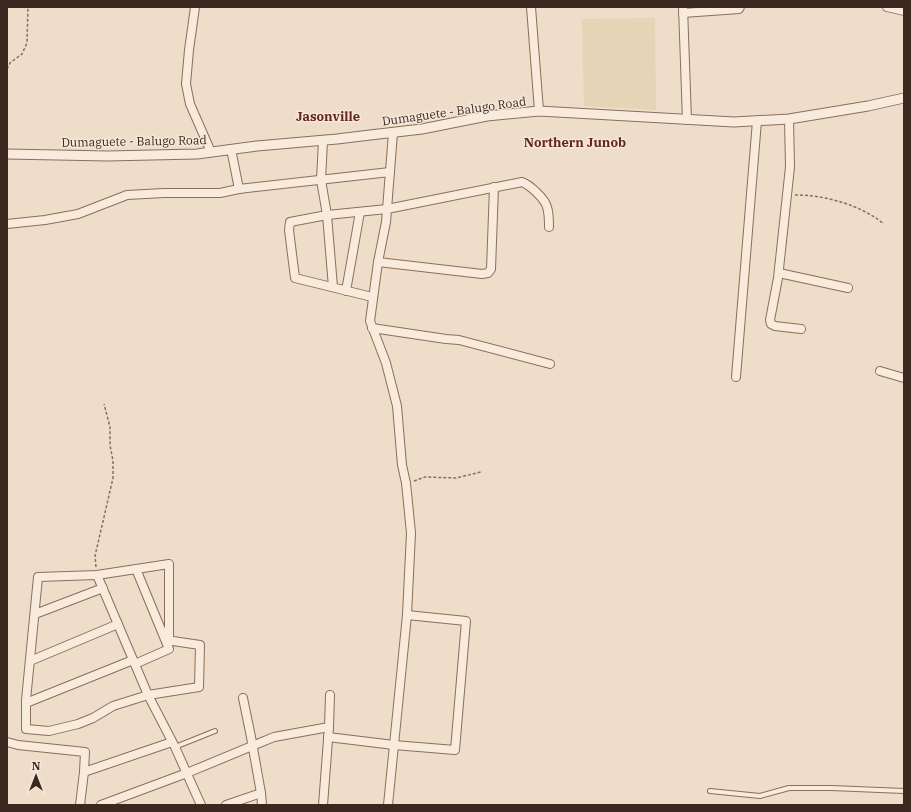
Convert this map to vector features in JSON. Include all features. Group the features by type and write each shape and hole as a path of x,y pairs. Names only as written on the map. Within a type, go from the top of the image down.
{"street":[{"path":"195,7 186,84 190,104 211,152"},
{"path":"531,7 539,111"},
{"path":"686,120 683,10 739,9 740,7"},
{"path":"887,7 904,11"},
{"name":"Dumaguete - Balugo Road","path":"7,154 197,154 257,146 323,141 393,133 422,129 487,116 539,111 686,120 734,122 757,121 789,119 868,106 904,98"},
{"path":"789,119 790,167 779,273 770,320 771,324 775,326 802,329"},
{"path":"736,377 757,121"},
{"path":"388,805 407,615 411,533 406,483 402,465 397,406 386,363 370,321 372,297 386,222 393,133"},
{"path":"323,141 321,180 327,215 333,287"},
{"path":"231,150 239,189"},
{"path":"7,224 45,220 78,214 127,195 164,193 220,193 239,189 390,172"},
{"path":"372,297 295,278 289,230 290,222 327,215 387,208 522,182 545,202 548,209 549,227"},
{"path":"378,262 482,274 488,273 491,270 494,187"},
{"path":"346,291 360,212"},
{"path":"779,273 848,288"},
{"path":"372,328 460,340 550,364"},
{"path":"880,371 904,378"},
{"path":"168,564 167,640 200,645 199,687 148,695 113,706 93,718 78,724 49,731 26,729 26,703 38,577 97,575 168,564"},
{"path":"26,703 169,649 167,640 136,569"},
{"path":"97,575 148,695 187,772 201,805"},
{"path":"35,614 103,588"},
{"path":"328,737 394,745 455,750 466,621 407,615"},
{"path":"30,661 118,624"},
{"path":"323,805 330,695"},
{"path":"242,698 261,793 262,805"},
{"path":"101,805 274,737 329,728"},
{"path":"7,742 18,745 85,752 80,805"},
{"path":"84,772 173,744"},
{"path":"226,805 261,793"}],"lane":[{"path":"173,744 215,731"},
{"path":"710,791 760,796 789,788 904,791"}],"path":[{"path":"7,69 10,63 22,54 27,43 28,7"},
{"path":"787,196 803,195 825,198 846,204 861,209 877,218 884,224"},
{"path":"97,575 95,556 113,478 110,427 104,404"},
{"path":"406,483 425,477 456,478 481,472"}],"shaded area":[{"path":"655,18 656,110 584,106 582,19"}],"district":[{"name":"Jasonville","path":"328,116"},
{"name":"Northern Junob","path":"575,142"}]}
